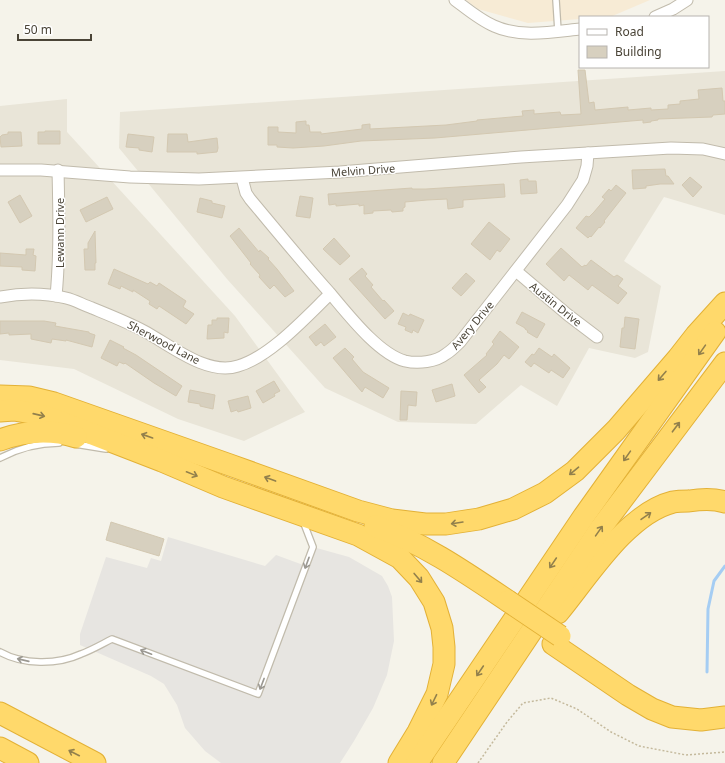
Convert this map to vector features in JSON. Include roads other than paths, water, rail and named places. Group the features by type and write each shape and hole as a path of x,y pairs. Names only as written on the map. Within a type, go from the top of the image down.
{"highway":[{"path":"0,396 29,397 54,403 358,512 392,520 425,524 446,524 479,519 513,509 545,493 575,470 616,430 725,303"},
{"path":"417,763 584,516 725,318"},
{"path":"443,763 600,529 725,363"},
{"path":"0,411 14,410 37,414 56,420 162,461 223,487 358,535 400,558 419,578 434,602 442,628 444,664 437,694 418,732 399,763"},
{"path":"0,440 17,434 37,432 64,434 128,453 162,461"},
{"path":"307,493 346,516 398,534 426,548 556,640 628,695 672,717 702,720 725,717"},
{"path":"483,703 574,594 610,547 626,530 653,511 673,502 699,499 725,502"},
{"path":"299,513 377,538 415,554 506,606"},
{"path":"556,640 651,697 670,705 685,709 702,710 725,707"},
{"path":"0,705 54,742"},
{"path":"0,714 95,763"},
{"path":"0,748 28,763"},
{"path":"0,752 14,763"}],"street":[{"path":"455,0 467,10 494,26 517,33 532,34 579,29"},
{"path":"657,16 673,9 687,0"},
{"name":"Melvin Drive","path":"0,170 58,170 130,177 199,179 340,172 671,148 703,149 725,154"},
{"name":"Avery Drive","path":"242,178 246,193 250,199 366,335 388,353 405,361 431,361 446,355 460,342 567,205 584,180 588,153"},
{"name":"Lewann Drive","path":"56,296 59,219 58,170"},
{"name":"Austin Drive","path":"516,271 568,315 597,337"},
{"name":"Sherwood Lane","path":"0,296 15,294 47,295 68,298 118,318 185,355 209,366 226,368 237,367 248,363 272,347 330,294"}],"lane":[{"path":"556,0 558,31"},
{"path":"0,458 21,448 43,443 64,443"},
{"path":"72,444 109,450"},
{"path":"0,652 7,656 34,662 57,661 80,655 112,639 258,694 313,547 299,513"}],"waterway":[{"path":"707,672 708,609 714,581 725,566"}]}
